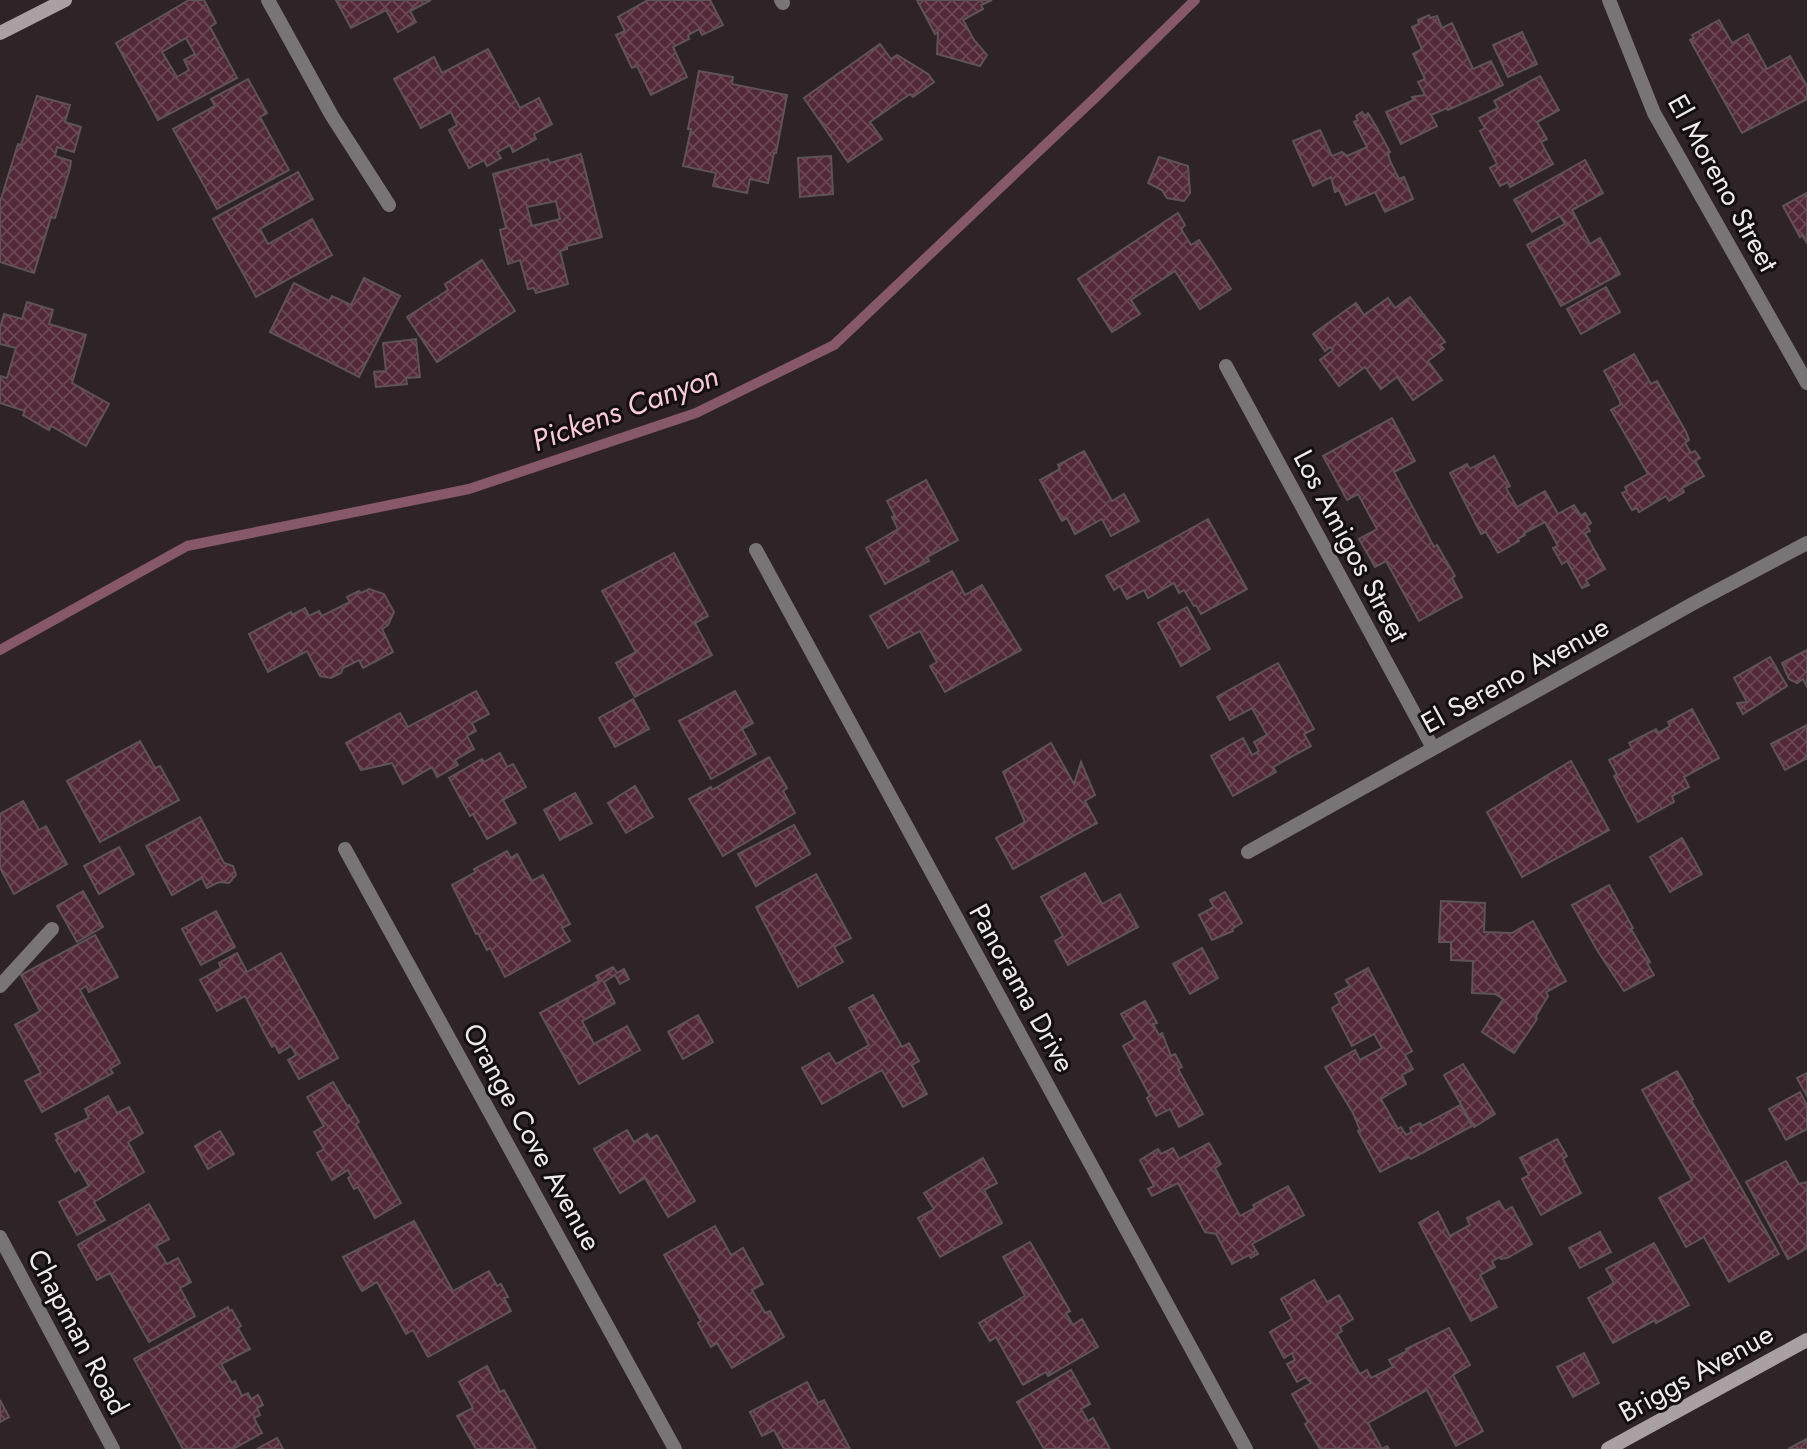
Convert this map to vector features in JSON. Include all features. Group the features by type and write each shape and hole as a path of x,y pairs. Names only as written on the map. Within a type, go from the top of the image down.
{"street":[{"path":"0,33 65,0"},
{"path":"268,0 332,116 389,205"},
{"name":"El Moreno Street","path":"1609,0 1654,113 1807,383"},
{"name":"Los Amigos Street","path":"1226,366 1433,748"},
{"name":"El Sereno Avenue","path":"1248,852 1807,542"},
{"name":"Panorama Drive","path":"756,550 1246,1449"},
{"name":"Orange Cove Avenue","path":"345,849 675,1449"},
{"path":"0,986 51,929"},
{"name":"Chapman Road","path":"0,1237 113,1449"},
{"name":"Briggs Avenue","path":"1608,1449 1807,1340"}],"building":[{"path":"189,0 204,0 216,23 210,27 237,78 158,120 116,43","holes":["186,38 195,54 184,60 189,70 177,77 162,52"]},
{"path":"336,0 431,0 410,11 416,22 398,32 386,10 351,28"},
{"path":"648,0 710,0 723,25 702,35 699,29 688,35 689,39 673,47 687,77 651,95 637,66 632,68 616,35 625,31 618,17"},
{"path":"917,0 992,0 981,5 983,9 963,20 974,40 987,55 980,66 937,54 938,32 935,34"},
{"path":"1429,15 1430,18 1437,16 1442,28 1452,23 1473,69 1491,61 1503,85 1431,115 1437,126 1401,144 1386,112 1414,100 1412,97 1425,95 1418,82 1425,79 1413,54 1422,49 1412,27 1419,24 1418,20"},
{"path":"1719,20 1732,43 1748,34 1767,69 1790,56 1807,86 1807,99 1742,133 1690,40 1694,38 1692,35"},
{"path":"1522,32 1537,64 1508,77 1493,45"},
{"path":"880,44 891,59 897,55 928,74 934,82 913,97 910,94 870,122 882,139 848,162 804,98"},
{"path":"488,49 520,108 539,98 552,124 534,134 536,139 513,152 510,145 497,152 501,158 487,166 484,160 469,168 449,130 457,125 451,112 421,128 394,79 434,57 442,73"},
{"path":"699,71 733,77 732,84 787,95 768,183 750,179 747,193 713,186 716,173 683,166"},
{"path":"1540,76 1559,110 1537,122 1547,139 1541,142 1553,164 1510,187 1508,182 1500,186 1490,168 1497,164 1480,131 1485,128 1479,118 1498,108 1494,101"},
{"path":"248,79 267,113 260,117 289,170 217,209 173,129 215,106 211,99"},
{"path":"37,96 70,105 65,122 81,127 74,152 57,147 55,156 71,161 70,168 34,273 0,262 0,202 18,144 21,145"},
{"path":"1362,112 1365,116 1368,113 1377,128 1390,152 1390,161 1399,179 1404,177 1413,199 1385,212 1375,192 1346,205 1339,190 1335,192 1331,177 1313,186 1293,141 1320,130 1332,156 1342,152 1347,156 1367,147 1354,122 1358,120 1356,116"},
{"path":"581,154 602,237 567,246 567,249 560,251 568,284 536,293 534,288 528,289 520,260 508,264 500,230 506,228 493,174 548,159 550,163","holes":["556,201 560,219 532,226 527,207"]},
{"path":"831,156 833,194 800,197 798,158"},
{"path":"1159,157 1188,166 1190,193 1184,201 1167,198 1162,190 1148,183"},
{"path":"1585,160 1603,193 1572,210 1590,244 1600,238 1620,274 1561,306 1527,245 1565,224 1560,216 1532,232 1514,200"},
{"path":"298,172 313,199 260,229 268,244 312,219 332,255 256,297 213,219"},
{"path":"1807,193 1807,243 1802,235 1800,237 1783,206"},
{"path":"1178,213 1185,225 1181,229 1191,245 1199,240 1231,289 1200,309 1175,271 1131,300 1140,314 1112,332 1078,279"},
{"path":"482,260 515,311 437,362 407,317 448,290 445,284"},
{"path":"364,278 400,296 359,377 270,332 294,283 329,301 332,296 351,305"},
{"path":"1606,287 1620,312 1581,334 1567,309"},
{"path":"1410,297 1445,342 1440,345 1444,349 1428,361 1442,380 1413,400 1397,377 1381,389 1365,367 1339,386 1320,360 1333,350 1330,347 1325,351 1313,334 1356,303 1364,315 1388,298 1395,308"},
{"path":"27,302 53,310 49,324 86,335 72,383 109,404 86,446 51,426 49,430 23,415 25,411 0,403 0,376 7,378 16,348 0,344 0,328 4,314 22,319"},
{"path":"416,339 420,377 406,378 407,384 376,387 374,372 386,371 383,343"},
{"path":"1634,354 1651,384 1657,381 1686,432 1689,440 1685,443 1691,453 1695,451 1700,458 1695,461 1704,476 1682,488 1684,492 1669,501 1666,496 1639,512 1637,508 1632,510 1622,493 1627,491 1625,487 1648,474 1611,410 1620,405 1620,401 1604,371"},
{"path":"1392,418 1415,461 1394,472 1434,547 1437,545 1455,576 1452,578 1462,597 1419,621 1386,561 1375,567 1359,539 1377,529 1358,494 1347,500 1323,456"},
{"path":"1084,451 1112,501 1124,494 1139,521 1111,536 1102,519 1075,534 1067,518 1062,521 1040,480 1060,469 1058,465"},
{"path":"1494,456 1510,486 1506,488 1517,507 1545,491 1558,514 1574,505 1581,516 1585,513 1591,523 1587,526 1590,531 1585,533 1605,569 1586,580 1589,585 1582,588 1567,561 1562,564 1553,548 1558,546 1545,522 1524,533 1519,541 1498,553 1486,532 1481,534 1450,473 1467,464 1470,469"},
{"path":"926,480 958,540 927,557 929,561 885,584 866,548 898,529 887,501"},
{"path":"1208,519 1247,589 1201,614 1184,590 1179,593 1174,583 1148,598 1144,590 1127,599 1120,586 1114,590 1106,576"},
{"path":"674,553 708,616 695,623 712,655 635,697 616,663 636,652 602,591"},
{"path":"952,571 965,595 982,585 1021,650 945,692 930,666 937,662 920,631 888,648 870,616"},
{"path":"369,589 384,594 394,612 388,625 382,629 393,652 363,668 359,660 331,678 320,676 307,651 268,672 249,634 291,612 292,615 305,608 309,616 319,611 322,616 350,602 347,597"},
{"path":"1187,607 1210,649 1181,666 1158,623"},
{"path":"1807,650 1807,687 1803,679 1797,683 1789,679 1782,663"},
{"path":"1770,657 1787,686 1743,714 1737,703 1747,702 1734,678"},
{"path":"1278,663 1314,729 1304,734 1311,746 1273,767 1276,772 1233,796 1211,756 1243,738 1252,755 1259,751 1254,742 1267,735 1252,708 1230,720 1217,697"},
{"path":"476,691 489,714 472,723 476,731 467,736 474,749 455,760 458,765 437,777 432,767 403,784 392,763 361,770 346,743 400,713 408,727"},
{"path":"735,691 753,723 742,729 756,754 711,779 679,721"},
{"path":"633,699 649,729 615,747 599,718"},
{"path":"1692,709 1719,758 1684,777 1689,787 1672,796 1674,802 1638,822 1614,776 1617,774 1609,760 1632,748 1629,743 1656,729 1658,733 1670,726 1668,722"},
{"path":"1807,725 1807,758 1785,770 1771,744"},
{"path":"140,741 155,768 160,766 179,800 100,842 67,781"},
{"path":"1051,743 1074,784 1081,762 1095,795 1085,801 1097,823 1013,869 996,838 1025,822 1003,772"},
{"path":"500,753 507,767 513,764 526,787 503,800 516,823 487,839 473,814 470,816 449,778 482,759 484,762"},
{"path":"769,757 787,788 783,791 795,813 723,856 689,799 711,787 712,790"},
{"path":"1571,761 1609,830 1522,877 1487,812"},
{"path":"635,786 653,817 626,833 608,803"},
{"path":"575,793 592,823 560,840 544,810"},
{"path":"23,801 39,830 46,826 67,864 14,894 0,868 0,814"},
{"path":"200,817 224,863 233,866 236,875 229,883 219,882 207,888 202,878 172,895 146,846"},
{"path":"794,825 810,854 756,886 738,854"},
{"path":"1682,838 1702,874 1670,892 1650,857"},
{"path":"119,847 134,874 99,894 84,866"},
{"path":"507,851 511,858 517,854 532,881 543,875 570,924 562,928 570,941 505,977 490,948 487,950 478,933 476,934 452,885"},
{"path":"1085,873 1102,904 1120,894 1138,927 1068,965 1055,941 1063,936 1041,897"},
{"path":"816,874 851,938 834,947 843,962 798,987 756,907"},
{"path":"1609,885 1650,962 1647,963 1654,975 1624,991 1572,905"},
{"path":"83,891 103,927 77,942 57,906"},
{"path":"1225,892 1242,923 1232,929 1233,931 1212,940 1199,915 1214,907 1210,900"},
{"path":"1441,901 1485,903 1484,932 1512,933 1533,921 1566,981 1546,992 1548,996 1536,1016 1537,1019 1514,1053 1482,1032 1503,999 1495,994 1472,993 1473,961 1451,960 1451,942 1439,942"},
{"path":"216,911 235,947 201,965 182,929"},
{"path":"95,935 118,977 89,992 86,986 80,990 120,1063 110,1069 113,1073 42,1112 25,1081 41,1073 15,1025 40,1011 21,975"},
{"path":"1202,948 1218,978 1190,994 1173,964"},
{"path":"237,953 247,972 281,953 338,1058 299,1079 288,1060 296,1055 291,1046 279,1053 275,1045 272,1047 245,996 217,1011 200,980 221,968 219,963"},
{"path":"613,967 617,973 624,969 629,979 620,984 615,975 604,982 615,1003 582,1021 594,1044 627,1026 640,1050 579,1084 540,1013 599,981 596,976"},
{"path":"1368,968 1412,1051 1405,1055 1413,1069 1402,1075 1406,1084 1381,1099 1398,1129 1401,1127 1406,1135 1412,1132 1410,1128 1420,1123 1422,1126 1460,1105 1472,1126 1411,1159 1409,1157 1380,1172 1358,1131 1360,1130 1353,1113 1325,1067 1355,1050 1360,1060 1382,1048 1374,1034 1352,1046 1332,1008 1340,1003 1335,994 1350,986 1346,980"},
{"path":"873,995 902,1047 909,1043 919,1061 912,1065 927,1094 903,1107 882,1070 822,1104 802,1068 829,1053 836,1064 869,1045 849,1008"},
{"path":"1145,1001 1157,1023 1153,1024 1159,1035 1162,1033 1171,1056 1175,1054 1182,1067 1178,1069 1203,1114 1179,1127 1170,1109 1156,1116 1147,1098 1150,1096 1123,1046 1135,1039 1121,1014"},
{"path":"698,1015 713,1042 683,1059 668,1032"},
{"path":"1463,1064 1495,1114 1474,1127 1444,1075"},
{"path":"1677,1071 1779,1254 1729,1282 1704,1237 1686,1247 1659,1198 1692,1180 1642,1090"},
{"path":"1807,1073 1807,1096 1797,1078"},
{"path":"333,1082 359,1122 356,1124 401,1203 375,1218 358,1187 354,1189 348,1178 351,1176 348,1170 332,1180 317,1153 324,1149 314,1132 324,1126 307,1097"},
{"path":"1800,1092 1807,1105 1807,1129 1786,1140 1769,1109"},
{"path":"108,1096 117,1113 129,1107 143,1133 128,1142 144,1172 94,1202 105,1220 77,1235 59,1202 89,1186 79,1169 75,1172 55,1134 89,1118 85,1109"},
{"path":"627,1130 634,1142 647,1134 650,1139 657,1135 695,1201 668,1217 645,1178 620,1193 594,1149"},
{"path":"220,1131 234,1154 208,1169 195,1146"},
{"path":"1557,1139 1567,1156 1563,1159 1581,1193 1541,1215 1522,1179 1529,1175 1520,1158"},
{"path":"1209,1143 1221,1164 1215,1168 1240,1216 1255,1208 1253,1205 1288,1186 1304,1215 1252,1244 1258,1254 1251,1258 1249,1255 1232,1264 1216,1234 1205,1232 1178,1183 1152,1196 1148,1189 1154,1186 1140,1160 1158,1149 1161,1154 1173,1148 1179,1159"},
{"path":"983,1158 997,1183 984,1190 1002,1223 940,1257 918,1218 934,1209 924,1193"},
{"path":"1786,1161 1799,1184 1807,1182 1807,1248 1788,1259 1746,1182"},
{"path":"1499,1201 1505,1211 1512,1207 1532,1244 1507,1258 1500,1257 1492,1261 1495,1267 1480,1275 1497,1307 1471,1321 1419,1223 1438,1212 1450,1236 1470,1225 1467,1218"},
{"path":"149,1204 169,1239 156,1246 167,1264 178,1258 191,1282 180,1288 195,1316 149,1342 110,1273 97,1280 78,1245"},
{"path":"414,1221 453,1291 489,1271 497,1286 501,1284 511,1311 428,1357 413,1330 406,1334 377,1282 362,1291 343,1257"},
{"path":"715,1226 731,1255 743,1248 763,1284 752,1290 765,1313 770,1311 784,1337 732,1368 717,1343 711,1347 698,1323 701,1321 664,1255"},
{"path":"1600,1232 1611,1252 1580,1268 1569,1248"},
{"path":"1030,1242 1070,1311 1066,1313 1073,1325 1082,1319 1098,1347 1048,1376 1046,1372 1023,1385 996,1337 990,1341 979,1323 1025,1296 1003,1257"},
{"path":"1654,1243 1689,1305 1613,1343 1588,1298 1614,1283 1606,1269"},
{"path":"1314,1280 1327,1302 1339,1295 1353,1319 1340,1327 1342,1331 1337,1334 1360,1374 1367,1370 1371,1378 1393,1367 1389,1360 1407,1351 1406,1349 1449,1328 1470,1365 1453,1375 1483,1431 1456,1446 1427,1390 1368,1423 1382,1449 1320,1449 1292,1394 1311,1383 1306,1377 1297,1382 1287,1364 1295,1360 1292,1353 1284,1358 1270,1332 1292,1319 1281,1299"},
{"path":"228,1307 241,1326 238,1328 250,1349 221,1364 232,1383 235,1381 242,1396 248,1393 251,1399 258,1395 263,1405 257,1408 260,1415 254,1418 262,1433 233,1449 183,1449 134,1359"},
{"path":"1584,1353 1599,1383 1573,1397 1557,1367"},
{"path":"487,1366 500,1392 504,1390 536,1449 476,1449 457,1416 473,1408 459,1382"},
{"path":"1071,1370 1090,1404 1081,1409 1088,1421 1093,1418 1110,1449 1044,1449 1017,1402"},
{"path":"807,1382 818,1403 824,1400 850,1449 784,1449 774,1430 762,1436 750,1412"},
{"path":"0,1400 9,1417 0,1422"},
{"path":"277,1438 283,1449 257,1449"},
{"path":"1807,1439 1807,1449 1788,1449"}],"waterway":[{"name":"Pickens Canyon","path":"0,650 187,546 469,489 696,413 834,345 1195,0"}]}
